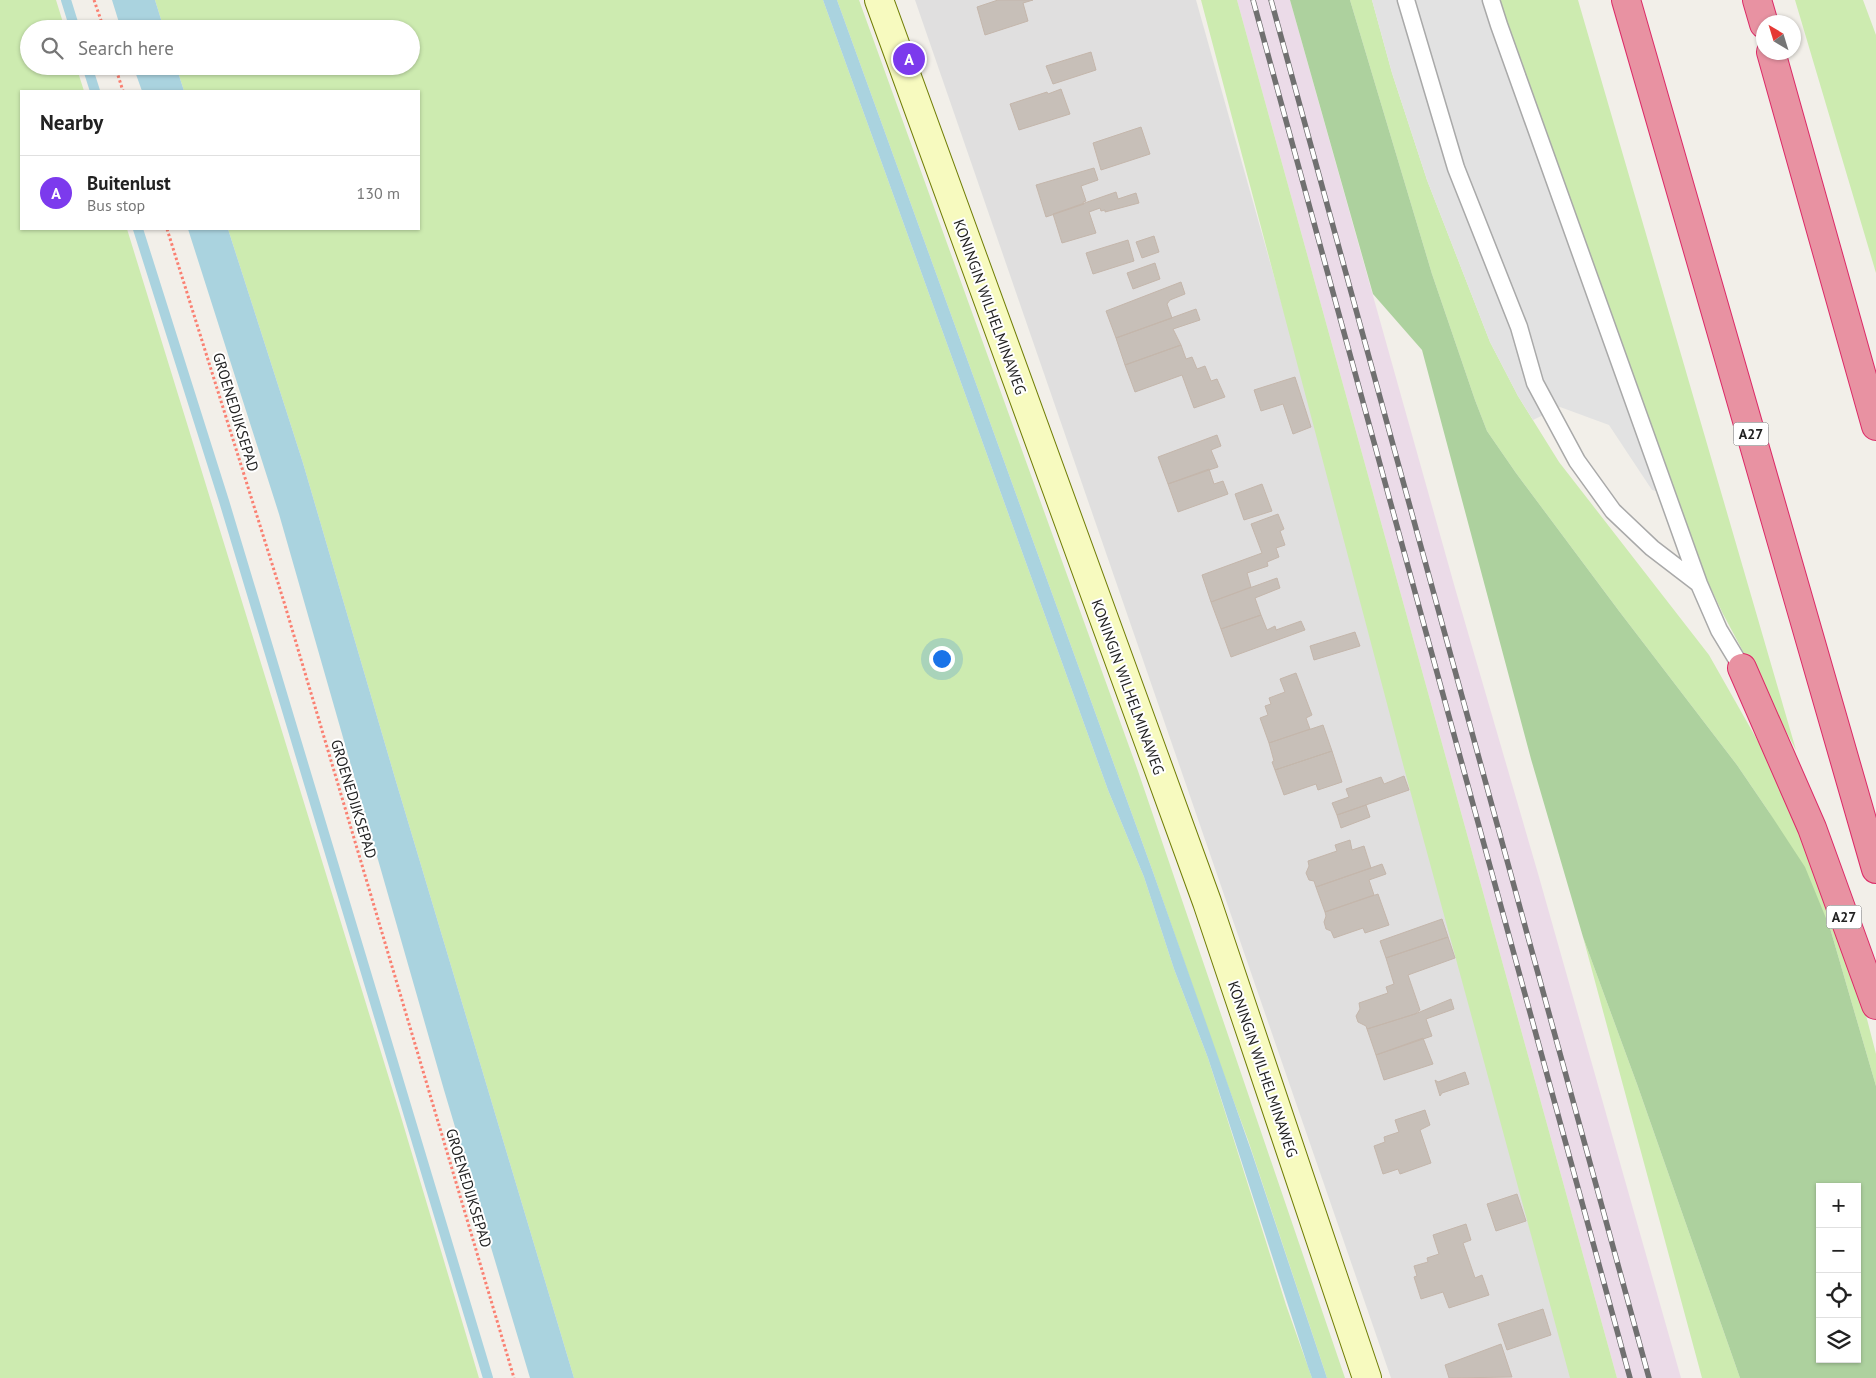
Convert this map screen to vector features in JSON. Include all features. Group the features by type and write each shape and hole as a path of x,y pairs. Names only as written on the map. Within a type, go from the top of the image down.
{"highway":[{"name":"A27","path":"1626,0 1876,869"},
{"path":"1756,0 1761,15"},
{"path":"1774,60 1876,426"},
{"name":"A27","path":"1742,668 1812,828 1876,1005"}],"main road":[{"name":"KONINGIN WILHELMINAWEG","path":"879,0 1207,902 1367,1378"}],"lane":[{"name":"A27","path":"1406,0 1456,168 1519,327 1535,383 1577,461 1613,511 1652,548 1699,584"},
{"name":"A27","path":"1491,0 1699,584 1720,630 1742,668"}],"path":[{"path":"94,0 101,20"},
{"path":"119,75 123,90"},
{"name":"GROENEDIJKSEPAD","path":"166,230 284,602 514,1378"}],"shaded area":[{"path":"915,0 1196,0 1316,425 1574,1378 1391,1378"},
{"path":"1237,0 1290,0 1455,588 1681,1378 1617,1378"},
{"path":"1372,0 1500,0 1523,73 1671,495 1652,490 1609,425 1560,407 1533,420 1518,396 1490,342 1427,180 1392,73"}],"green space":[{"path":"0,0 56,0 62,20 20,20 20,75 79,75 84,90 20,90 20,230 127,230 401,1117 479,1378 0,1378"},
{"path":"155,0 823,0 1108,790 1144,877 1174,969 1208,1058 1286,1305 1312,1378 574,1378 303,463 228,230 420,230 420,90 184,90 179,75 420,75 420,20 161,20"},
{"path":"837,0 859,0 1138,771 1345,1378 1327,1378 1248,1140 1153,872"},
{"path":"1201,0 1237,0 1617,1378 1570,1378 1404,768"},
{"path":"1290,0 1350,0 1432,274 1487,431 1619,611 1737,765 1805,867 1830,928 1876,1086 1876,1378 1740,1378 1637,1084 1583,937 1531,759 1422,350 1373,294"},
{"path":"1350,0 1372,0 1392,73 1427,180 1490,342 1518,396 1559,462 1709,655 1768,759 1804,836 1860,992 1876,1054 1876,1086 1830,928 1769,812 1737,765 1619,611 1487,431 1432,274"},
{"path":"1500,0 1578,0 1796,750 1723,614 1689,542 1523,73"},
{"path":"1795,0 1863,0 1876,35 1876,273 1801,15"},
{"path":"1583,937 1637,1084 1740,1378 1702,1378"}],"water":[{"path":"112,0 155,0 161,20 118,20"},
{"path":"823,0 837,0 1153,872 1252,1153 1327,1378 1312,1378 1208,1058 1174,969 1144,877 1108,790"},
{"path":"136,75 179,75 184,90 142,90"},
{"path":"188,230 228,230 303,463 574,1378 530,1378 444,1090 279,514"}],"building":[{"path":"998,0 1033,0 1023,3 1028,21 985,35 977,7"},
{"path":"1091,52 1096,70 1053,84 1046,66"},
{"path":"1061,89 1070,114 1019,130 1010,104"},
{"path":"1141,127 1150,154 1101,170 1093,143"},
{"path":"1094,168 1098,180 1081,186 1086,201 1083,202 1084,204 1046,217 1036,185"},
{"path":"1116,192 1118,199 1136,193 1139,203 1105,212 1105,210 1101,211 1100,208 1089,212 1096,233 1062,243 1053,214"},
{"path":"1154,236 1159,252 1142,258 1136,242"},
{"path":"1128,240 1134,261 1093,274 1086,253"},
{"path":"1155,263 1160,279 1133,289 1127,273"},
{"path":"1181,282 1185,294 1170,300 1167,304 1172,318 1116,338 1106,311"},
{"path":"1196,309 1200,320 1173,329 1181,345 1125,365 1116,338"},
{"path":"1181,345 1186,359 1192,357 1197,369 1205,366 1211,381 1217,379 1225,397 1194,408 1182,375 1135,392 1125,365"},
{"path":"1295,377 1311,427 1293,434 1283,404 1261,411 1254,390"},
{"path":"1217,435 1221,446 1211,450 1218,467 1168,484 1158,457"},
{"path":"1209,469 1214,484 1223,481 1228,494 1178,512 1168,484"},
{"path":"1262,484 1272,511 1244,520 1235,494"},
{"path":"1278,514 1284,529 1280,531 1285,545 1276,548 1279,557 1267,562 1268,566 1247,573 1251,587 1211,602 1202,575 1262,553 1251,524"},
{"path":"1277,578 1280,588 1255,598 1261,615 1221,629 1211,602"},
{"path":"1261,615 1267,630 1275,626 1276,630 1301,621 1305,630 1231,657 1221,629"},
{"path":"1355,632 1360,646 1314,660 1310,646"},
{"path":"1296,673 1312,715 1306,718 1310,729 1269,743 1260,718 1268,715 1265,706 1271,704 1269,698 1285,692 1280,679"},
{"path":"1323,725 1332,751 1275,770 1269,743"},
{"path":"1332,751 1342,782 1318,790 1316,784 1284,795 1275,770"},
{"path":"1404,776 1409,790 1337,815 1332,803 1349,797 1346,789 1381,777 1384,784"},
{"path":"1366,805 1370,817 1341,828 1337,815"},
{"path":"1350,840 1352,850 1364,846 1371,868 1316,887 1314,881 1309,880 1306,873 1309,866 1308,861 1337,851 1335,845"},
{"path":"1382,864 1386,874 1369,880 1374,895 1325,912 1316,887"},
{"path":"1378,894 1389,925 1365,933 1363,928 1334,938 1331,931 1326,929 1324,922 1325,912"},
{"path":"1442,919 1448,937 1386,958 1380,941"},
{"path":"1448,937 1455,958 1408,975 1420,1010 1415,1014 1367,1029 1366,1026 1358,1022 1356,1016 1360,1009 1359,1003 1388,993 1386,987 1394,984 1386,958"},
{"path":"1451,999 1454,1009 1426,1019 1432,1036 1376,1055 1367,1029 1415,1014"},
{"path":"1423,1038 1433,1064 1384,1080 1376,1055"},
{"path":"1465,1072 1469,1084 1442,1093 1440,1096 1435,1080 1438,1082"},
{"path":"1425,1110 1430,1125 1420,1130 1431,1163 1400,1174 1398,1169 1383,1174 1374,1146 1385,1142 1384,1137 1399,1132 1395,1120"},
{"path":"1517,1194 1526,1221 1496,1231 1487,1204"},
{"path":"1466,1224 1471,1240 1463,1243 1475,1278 1482,1275 1489,1295 1449,1308 1443,1292 1421,1299 1414,1277 1417,1276 1414,1266 1428,1262 1427,1258 1439,1254 1433,1235"},
{"path":"1543,1309 1551,1335 1507,1350 1498,1324"},
{"path":"1501,1344 1512,1377 1449,1378 1445,1365"}],"waterway":[{"path":"66,0 72,20"},
{"path":"90,75 95,90"},
{"path":"138,230 224,501 488,1378"}],"railway":[{"path":"1253,0 1630,1378"},
{"path":"1271,0 1649,1378"}],"place":[{"name":"Buitenlust","path":"909,59"}]}
